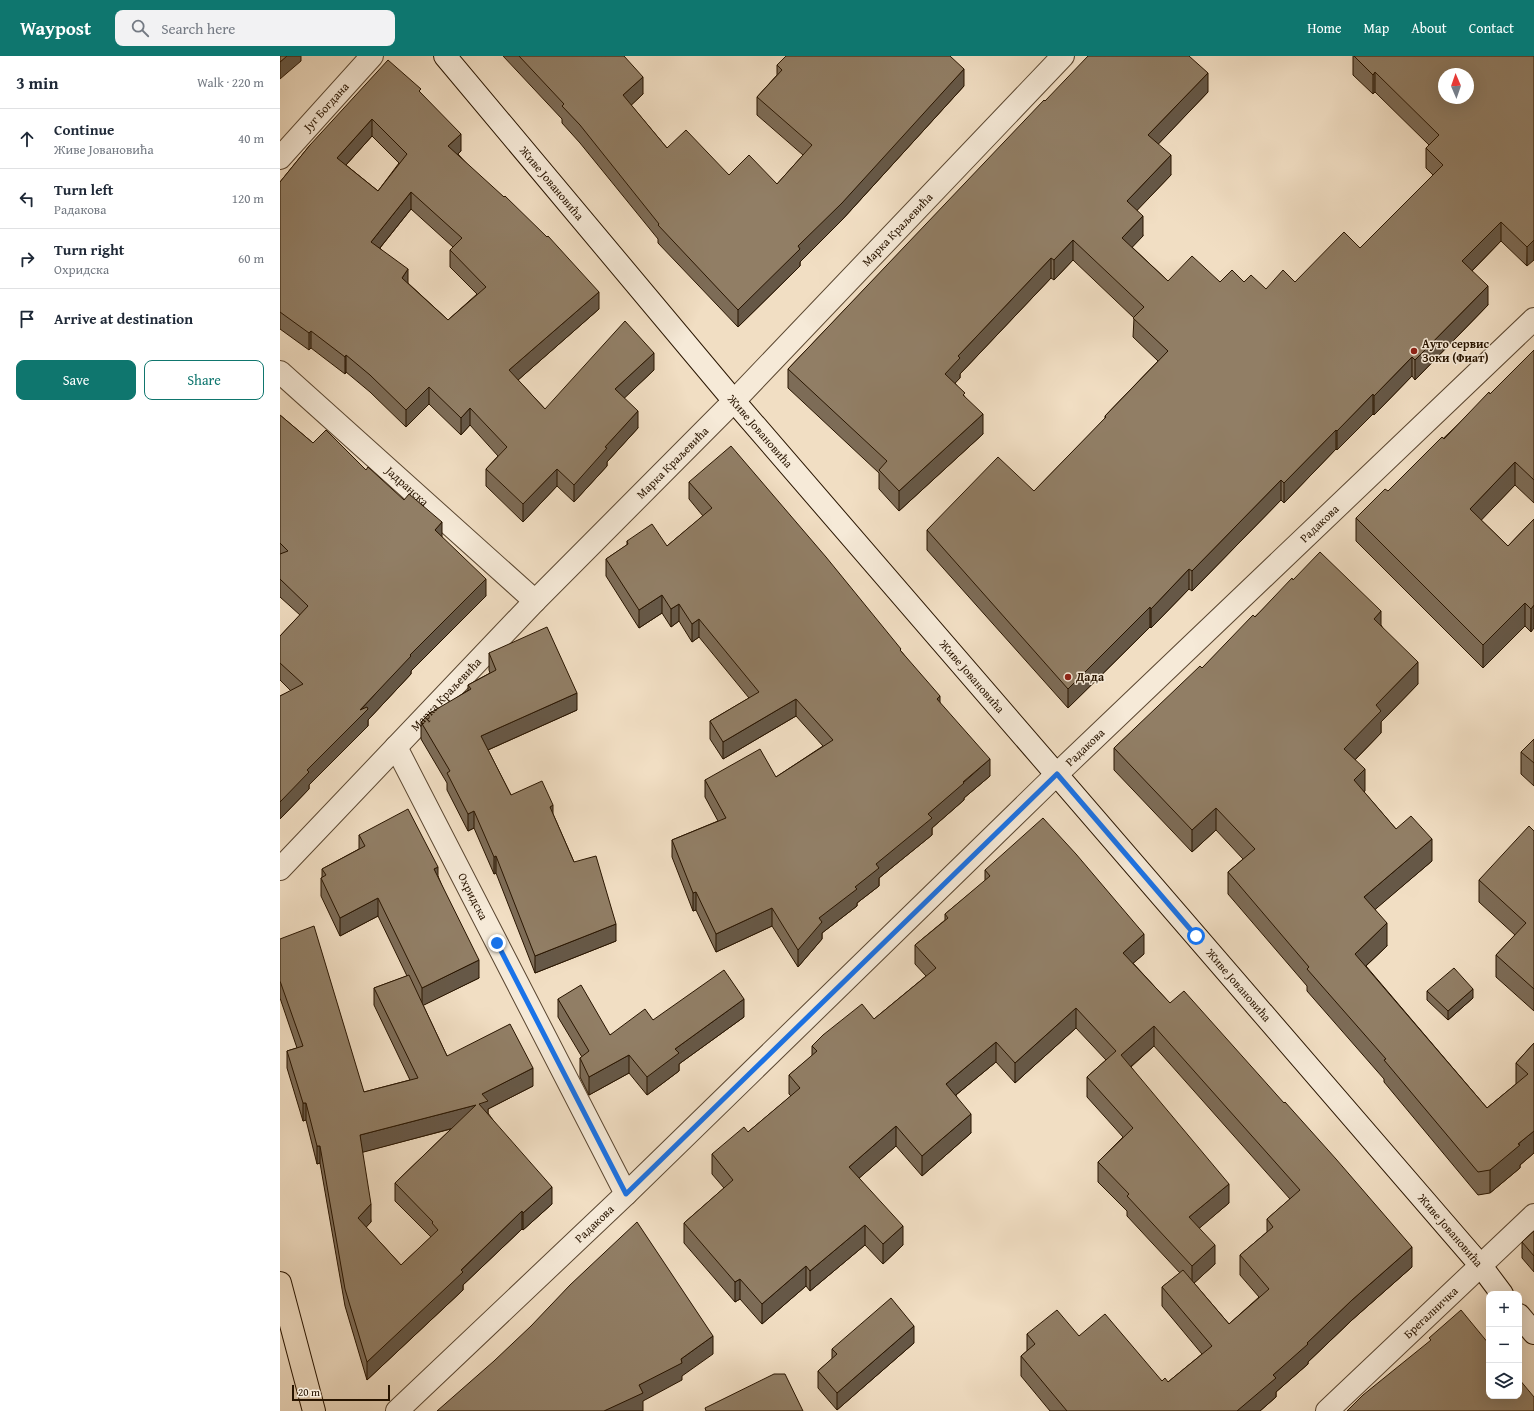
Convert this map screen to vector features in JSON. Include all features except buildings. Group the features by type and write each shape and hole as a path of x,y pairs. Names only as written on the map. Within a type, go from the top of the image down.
{"main road":[{"path":"280,1283 314,1411"}],"street":[{"name":"Југ Богдана","path":"280,158 372,56"},
{"name":"Живе Јовановића","path":"445,56 734,401 1481,1266 1500,1291"},
{"name":"Марка Краљевића","path":"280,869 534,601 734,401 1063,56"},
{"name":"Радакова","path":"397,1411 626,1194 1057,774 1534,319"},
{"name":"Јадранска","path":"280,372 534,601"},
{"name":"Охридска","path":"396,747 626,1194"},
{"name":"Брегалничка","path":"1327,1411 1534,1215"},
{"path":"1522,1319 1534,1333"}],"place":[{"name":"Ауто сервис Зоки (Фиат)","path":"1414,351"},
{"name":"Дада","path":"1068,677"}],"route":[{"path":"497,943 626,1194 1057,774 1196,936"}]}
